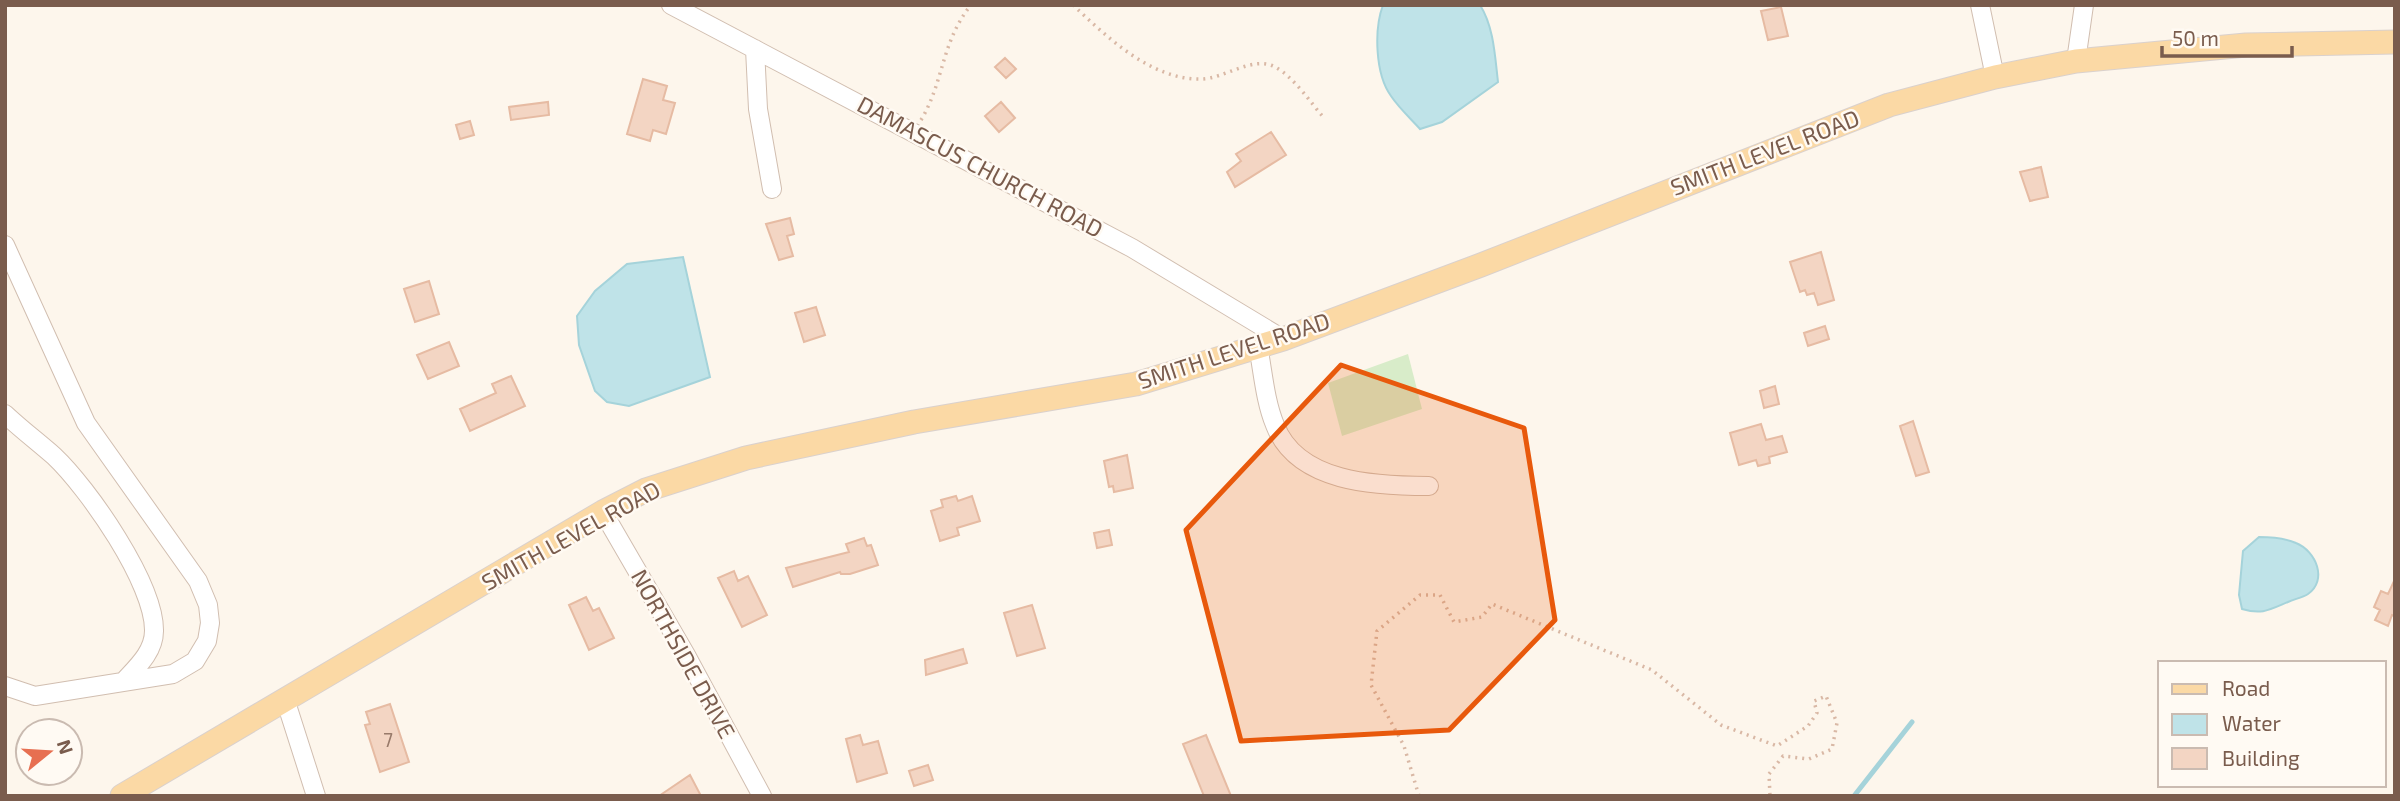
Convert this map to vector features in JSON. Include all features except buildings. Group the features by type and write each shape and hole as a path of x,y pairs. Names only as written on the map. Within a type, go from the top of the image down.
{"main road":[{"name":"SMITH LEVEL ROAD","path":"122,796 603,512 646,490 746,457 914,422 1136,384 1283,338 1481,265 1877,109 1995,77 2076,61 2246,45 2395,42"}],"street":[{"path":"1980,5 1995,77"},
{"path":"2076,61 2084,5"},
{"name":"DAMASCUS CHURCH ROAD","path":"677,7 1132,248 1283,338"},
{"path":"755,49 758,109 772,189"},
{"path":"5,245 86,423 198,581 208,605 210,623 207,641 195,661 173,674 35,696 5,686"},
{"path":"1258,346 1275,425 1287,447 1300,458 1339,477 1402,486 1429,486"},
{"path":"5,414 56,458 71,477 134,564 151,601 154,633 147,655 125,680"},
{"name":"NORTHSIDE DRIVE","path":"603,512 686,655 762,796"},
{"path":"285,699 316,796"}],"path":[{"path":"914,132 933,100 942,58 956,23 971,5"},
{"path":"1073,5 1111,41 1153,68 1202,79 1258,64 1275,67 1324,118"},
{"path":"1419,796 1404,746 1371,685 1377,631 1420,595 1440,596 1454,622 1482,617 1492,604 1652,670 1721,725 1777,746 1808,726 1816,713 1814,701 1826,696 1837,723 1832,749 1809,759 1783,755 1769,774 1770,796"}],"highlighted area":[{"path":"1341,365 1524,428 1555,620 1449,730 1241,741 1186,530"}],"green space":[{"path":"1408,354 1422,409 1342,436 1328,383"}],"water":[{"path":"1383,5 1480,5 1491,32 1498,82 1442,122 1420,129 1394,100 1382,76 1377,39"},
{"path":"683,257 710,377 629,406 607,402 595,391 579,345 577,316 595,291 627,264"},
{"path":"2259,537 2292,541 2309,552 2317,566 2318,574 2314,588 2308,594 2265,611 2242,609 2239,595 2243,551"}],"waterway":[{"path":"1854,796 1912,722"}]}
